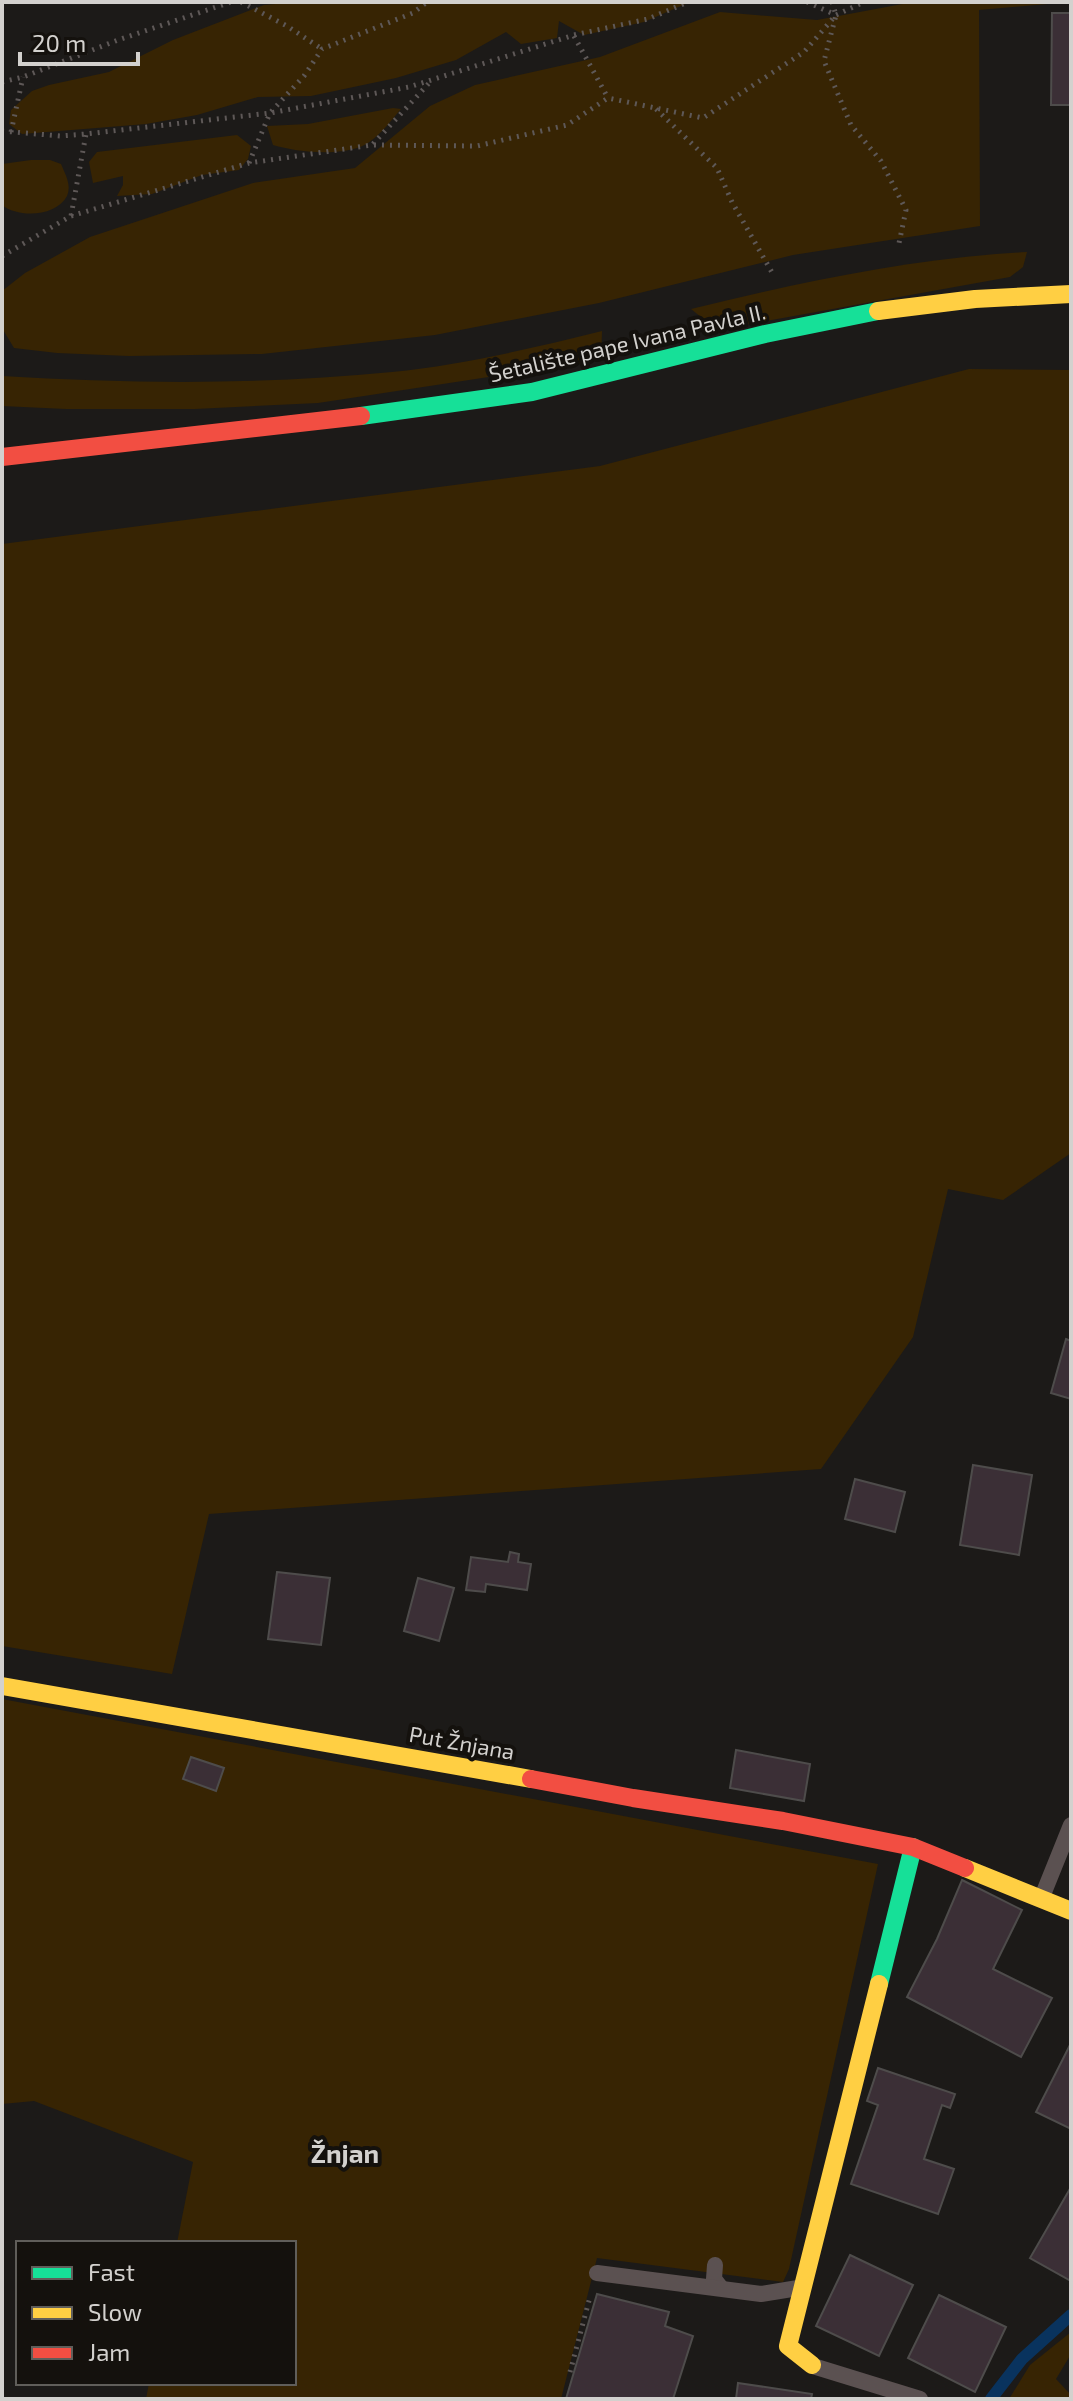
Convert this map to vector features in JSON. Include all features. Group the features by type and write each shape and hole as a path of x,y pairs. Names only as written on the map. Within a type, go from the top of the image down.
{"street":[{"name":"Šetalište pape Ivana Pavla II.","path":"2,457 426,408 532,392 765,334 878,311 975,299 1071,294"},
{"name":"Put Žnjana","path":"2,1686 633,1798 783,1821 913,1847 1071,1911"},
{"path":"812,2365 788,2346 913,1847"}],"lane":[{"path":"1042,1897 1071,1825"},
{"path":"715,2265 714,2279 721,2288"},
{"path":"597,2273 761,2294 803,2287"},
{"path":"812,2365 920,2399"}],"path":[{"path":"2,82 231,2"},
{"path":"241,2 322,49"},
{"path":"249,163 270,113 304,76 322,49 413,13 427,2"},
{"path":"2,131 60,136 86,134 270,113 409,87 574,35 648,19 688,2"},
{"path":"807,2 836,15"},
{"path":"832,2 836,15 824,61 851,125 881,161 906,210 898,248"},
{"path":"2,256 71,216 249,163 372,145 477,146 567,125 608,98 703,118 804,52 836,15 864,2"},
{"path":"574,35 608,98"},
{"path":"11,132 23,77"},
{"path":"372,145 432,80"},
{"path":"655,108 717,168 732,202 774,276"},
{"path":"71,216 86,134"},
{"path":"570,2372 597,2273"}],"shaded area":[{"path":"299,2 690,2 644,22 584,35 559,21 557,38 521,44 506,32 456,60 396,78 311,96 258,97 197,115 146,124 22,134 9,124 11,110 32,91 109,72 173,40 264,5"},
{"path":"913,2 1071,2 979,10 980,226 793,255 599,303 435,335 262,354 129,356 57,353 14,348 2,328 2,291 25,273 90,237 253,183 355,168 430,106 475,85 600,57 720,12 817,20"},
{"path":"401,109 382,131 372,140 350,150 304,151 273,145 267,126 308,124"},
{"path":"237,135 251,146 248,159 239,170 202,175 152,194 117,196 123,185 123,176 93,183 89,162 97,152"},
{"path":"50,160 61,164 68,184 67,196 62,203 46,212 17,212 2,205 2,164"},
{"path":"1027,252 1023,267 1010,277 717,330 691,309 858,273 942,260"},
{"path":"602,331 601,360 318,403 195,409 2,406 2,376 197,382 343,376 419,369 471,360"},
{"path":"969,369 1071,370 1071,1153 1003,1200 948,1189 913,1337 821,1469 209,1514 172,1674 2,1646 2,544 600,466"},
{"path":"2,1699 878,1864 789,2269 783,2282 597,2258 561,2399 146,2399 149,2385 296,2385 296,2241 177,2241 193,2162 34,2101 2,2104"},
{"path":"1071,2332 1071,2354 1056,2379 1071,2399 1009,2399 1030,2365"}],"building":[{"path":"1052,13 1071,13 1071,105 1051,105"},
{"path":"1066,1339 1071,1341 1071,1399 1051,1393"},
{"path":"973,1465 1032,1475 1019,1555 960,1545"},
{"path":"855,1479 905,1492 895,1532 845,1519"},
{"path":"510,1552 519,1554 518,1562 531,1564 527,1590 486,1584 485,1592 466,1590 471,1557 508,1562"},
{"path":"277,1572 330,1578 321,1645 268,1639"},
{"path":"418,1578 454,1588 439,1641 404,1631"},
{"path":"736,1750 810,1764 804,1801 730,1788"},
{"path":"191,1757 224,1768 216,1791 183,1779"},
{"path":"962,1880 1022,1910 993,1969 1052,1998 1021,2057 907,1997 937,1939"},
{"path":"1071,2043 1071,2129 1036,2112"},
{"path":"878,2068 955,2094 950,2108 942,2105 924,2159 954,2169 938,2214 851,2184 878,2105 867,2101"},
{"path":"1071,2187 1071,2281 1030,2258"},
{"path":"850,2255 913,2285 879,2356 816,2326"},
{"path":"597,2294 669,2312 665,2326 693,2336 673,2399 566,2399"},
{"path":"939,2295 1006,2327 975,2392 908,2358"},
{"path":"738,2383 812,2394 811,2399 736,2399"}],"waterway":[{"path":"991,2399 1022,2359 1071,2315"}],"traffic: fast":[{"path":"361,416 532,392 765,334 878,311"},
{"path":"879,1984 913,1847"}],"traffic: slow":[{"path":"878,311 975,299 1071,294"},
{"path":"2,1686 531,1779"},
{"path":"965,1868 1071,1911"},
{"path":"812,2365 788,2346 879,1984"}],"traffic: jam":[{"path":"2,457 361,416"},
{"path":"531,1779 783,1821 913,1847 965,1868"}],"district":[{"name":"Žnjan","path":"345,2152"}]}
